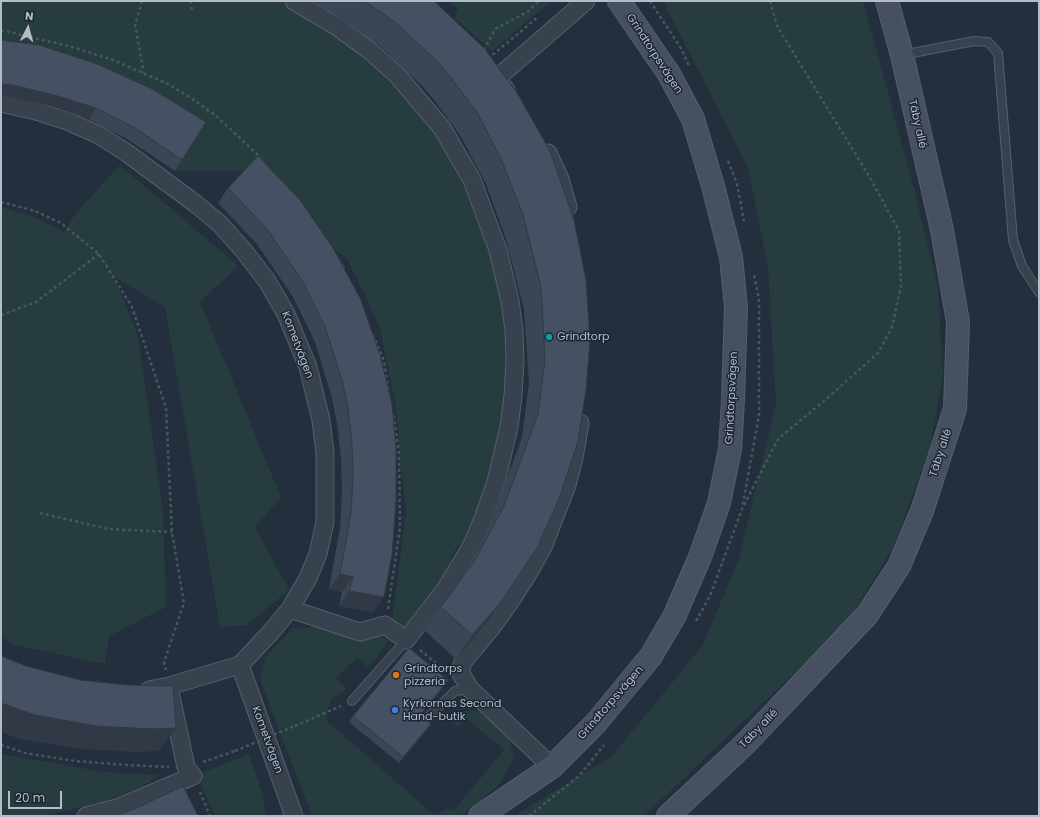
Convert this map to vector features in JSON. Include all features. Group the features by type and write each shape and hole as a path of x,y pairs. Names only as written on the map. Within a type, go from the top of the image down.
{"street":[{"path":"290,609 360,632 385,625 406,640 445,590 465,559 473,543 496,482 510,427 515,360 514,330 510,301 498,250 472,180 442,128 397,75 369,50 336,26 294,1"},
{"path":"515,101 496,79 586,1"},
{"name":"Grindtorpsvägen","path":"480,816 552,767 596,723 651,656 674,618 700,557 719,503 730,449 736,307 731,257 713,186 693,119 669,74 619,1"},
{"name":"Täby allé","path":"668,816 745,744 867,615 899,566 922,511 955,408 958,322 942,230 888,1"},
{"name":"Kometvägen","path":"1,103 67,121 99,135 190,199 220,224 244,251 267,281 286,314 308,367 320,420 325,453 325,522 318,554 308,578 290,609 240,665 294,816"},
{"path":"540,137 560,179 571,219"},
{"path":"552,767 470,689 460,672 463,662 492,627 512,599 543,547 567,485 574,458 583,406"},
{"path":"132,693 169,686 240,665"},
{"path":"86,816 117,808 189,772 169,686"}],"lane":[{"path":"902,56 974,41 988,42 998,53 1013,240 1022,266 1039,292"},
{"path":"352,701 406,640"},
{"path":"425,720 455,692 470,689"}],"path":[{"path":"142,1 136,25 144,74"},
{"path":"190,1 192,10"},
{"path":"481,55 495,29 529,10 538,1"},
{"path":"650,1 682,50 691,71"},
{"path":"695,622 710,596 742,509 778,439 878,353 892,326 902,286 899,231 869,176 777,26 770,1"},
{"path":"483,59 495,53 540,15"},
{"path":"726,155 737,184 744,222"},
{"path":"1,202 35,211 61,224 99,254 132,306 166,408 172,532 184,603 164,662 169,686"},
{"path":"1,315 36,302 99,254"},
{"path":"742,509 759,415 759,299 753,268"},
{"path":"40,513 108,529 172,532"},
{"path":"406,640 444,670"},
{"path":"1,745 25,753 75,761 189,772 352,701"},
{"path":"529,816 579,776 609,740"},
{"path":"189,772 210,816"}],"green space":[{"path":"1,1 280,1 307,14 398,80 447,143 491,232 509,322 505,418 473,536 457,546 438,587 408,626 398,629 392,621 406,513 395,402 380,327 348,260 290,215 247,171 175,171 199,132 1,52"},
{"path":"448,1 552,1 492,51 455,18 458,9"},
{"path":"663,1 863,1 913,185 938,287 943,376 930,447 894,546 847,623 644,816 514,816 612,756 703,645 739,558 776,405 768,267 748,168"},
{"path":"120,165 238,266 200,302 281,497 255,527 289,590 247,625 220,627 165,307 114,277 138,336 163,510 166,607 109,636 105,664 15,645 1,637 1,207 37,218 64,232 76,213"},
{"path":"363,624 388,641 375,661 368,667 357,657 336,679 347,689 330,700 326,720 435,816 312,816 260,680 265,657 292,629"},
{"path":"473,710 480,712 509,738 514,758 498,786 461,816 435,816 446,809 454,810 504,750 466,718 457,727 454,722 464,712"},
{"path":"1,754 104,772 159,775 147,784 109,800 44,816 1,816"},
{"path":"249,754 263,796 266,816 215,816 196,775"}],"building":[{"path":"365,1 434,1 484,48 517,93 550,151 574,220 586,280 590,341 586,390 578,441 560,496 538,546 501,602 472,635 441,607 475,560 504,506 538,414 545,360 541,287 523,215 502,161 477,112 438,62 396,23"},
{"path":"1,40 39,45 97,64 152,89 206,122 182,160 135,128 96,108 58,96 13,85 1,84"},
{"path":"258,156 300,200 333,248 361,300 380,355 392,404 396,447 396,501 392,555 384,597 349,591 353,577 340,574 351,513 353,475 352,443 343,383 325,327 303,282 267,229 228,188"},
{"path":"409,648 448,680 420,715 431,724 403,757 353,716"},
{"path":"1,656 26,666 80,680 126,685 173,686 176,728 152,729 96,726 35,715 1,703"},
{"path":"183,786 198,816 115,816 137,808"}],"place":[{"name":"Grindtorp","path":"549,337"},
{"name":"Grindtorps pizzeria","path":"396,675"},
{"name":"Kyrkornas Second Hand-butik","path":"395,710"}]}
